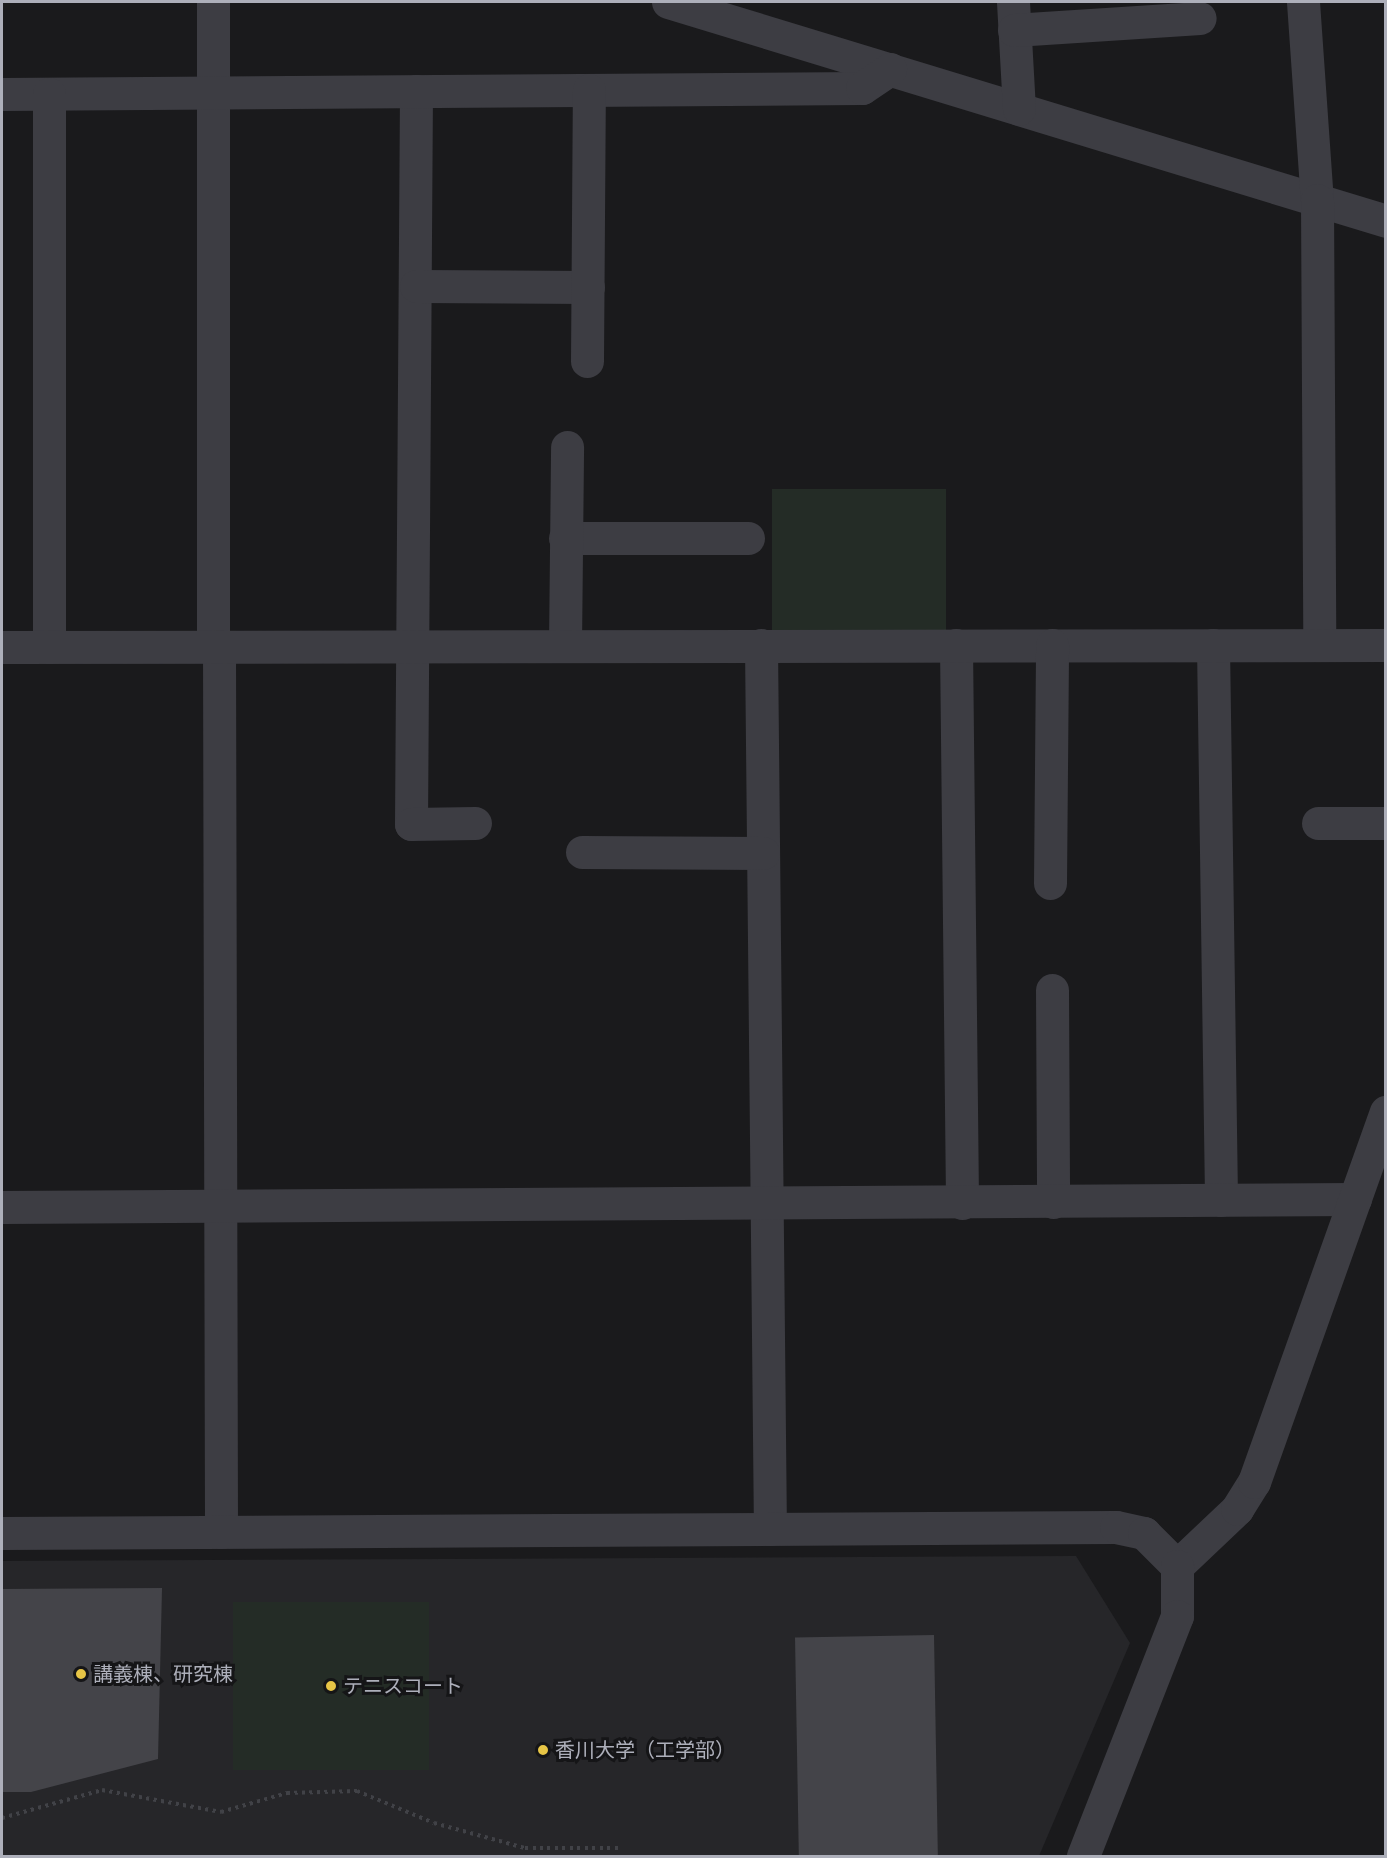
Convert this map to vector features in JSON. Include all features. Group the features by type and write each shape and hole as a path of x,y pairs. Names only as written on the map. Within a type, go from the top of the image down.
{"street":[{"path":"213,2 216,646 223,1205 221,1532"},
{"path":"668,2 1386,221"},
{"path":"1303,2 1317,200 1319,645"},
{"path":"1019,109 1014,16 1200,18"},
{"path":"2,94 862,88 890,69"},
{"path":"587,361 589,90"},
{"path":"416,91 416,647 411,824 475,823"},
{"path":"49,94 49,647"},
{"path":"416,286 588,287"},
{"path":"565,646 567,447"},
{"path":"565,537 748,538"},
{"path":"761,645 770,1529"},
{"path":"956,645 962,1203"},
{"path":"1050,883 1052,645"},
{"path":"1213,645 1221,1200"},
{"path":"2,647 1386,645"},
{"path":"1318,823 1386,823"},
{"path":"582,852 763,853"},
{"path":"1052,990 1053,1202"},
{"path":"1177,1566 1237,1509 1254,1482 1386,1112"},
{"path":"2,1207 1355,1199"},
{"path":"2,1533 1116,1527 1144,1533 1177,1566 1177,1616 1083,1857"}],"path":[{"path":"2,1818 102,1790 221,1812 287,1793 357,1791 434,1823 525,1848 621,1848"}],"shaded area":[{"path":"772,489 946,489 946,632 772,632"},
{"name":"香川大学（工学部）","path":"1076,1556 1130,1643 1039,1856 2,1856 2,1561"},
{"name":"テニスコート","path":"233,1602 429,1602 429,1770 233,1770"}],"building":[{"name":"講義棟、研究棟","path":"162,1588 158,1759 31,1792 2,1792 2,1589"},
{"path":"934,1635 938,1856 799,1856 795,1637"}],"place":[{"name":"講義棟、研究棟","path":"81,1674"},
{"name":"テニスコート","path":"331,1686"},
{"name":"香川大学（工学部）","path":"543,1750"}]}
